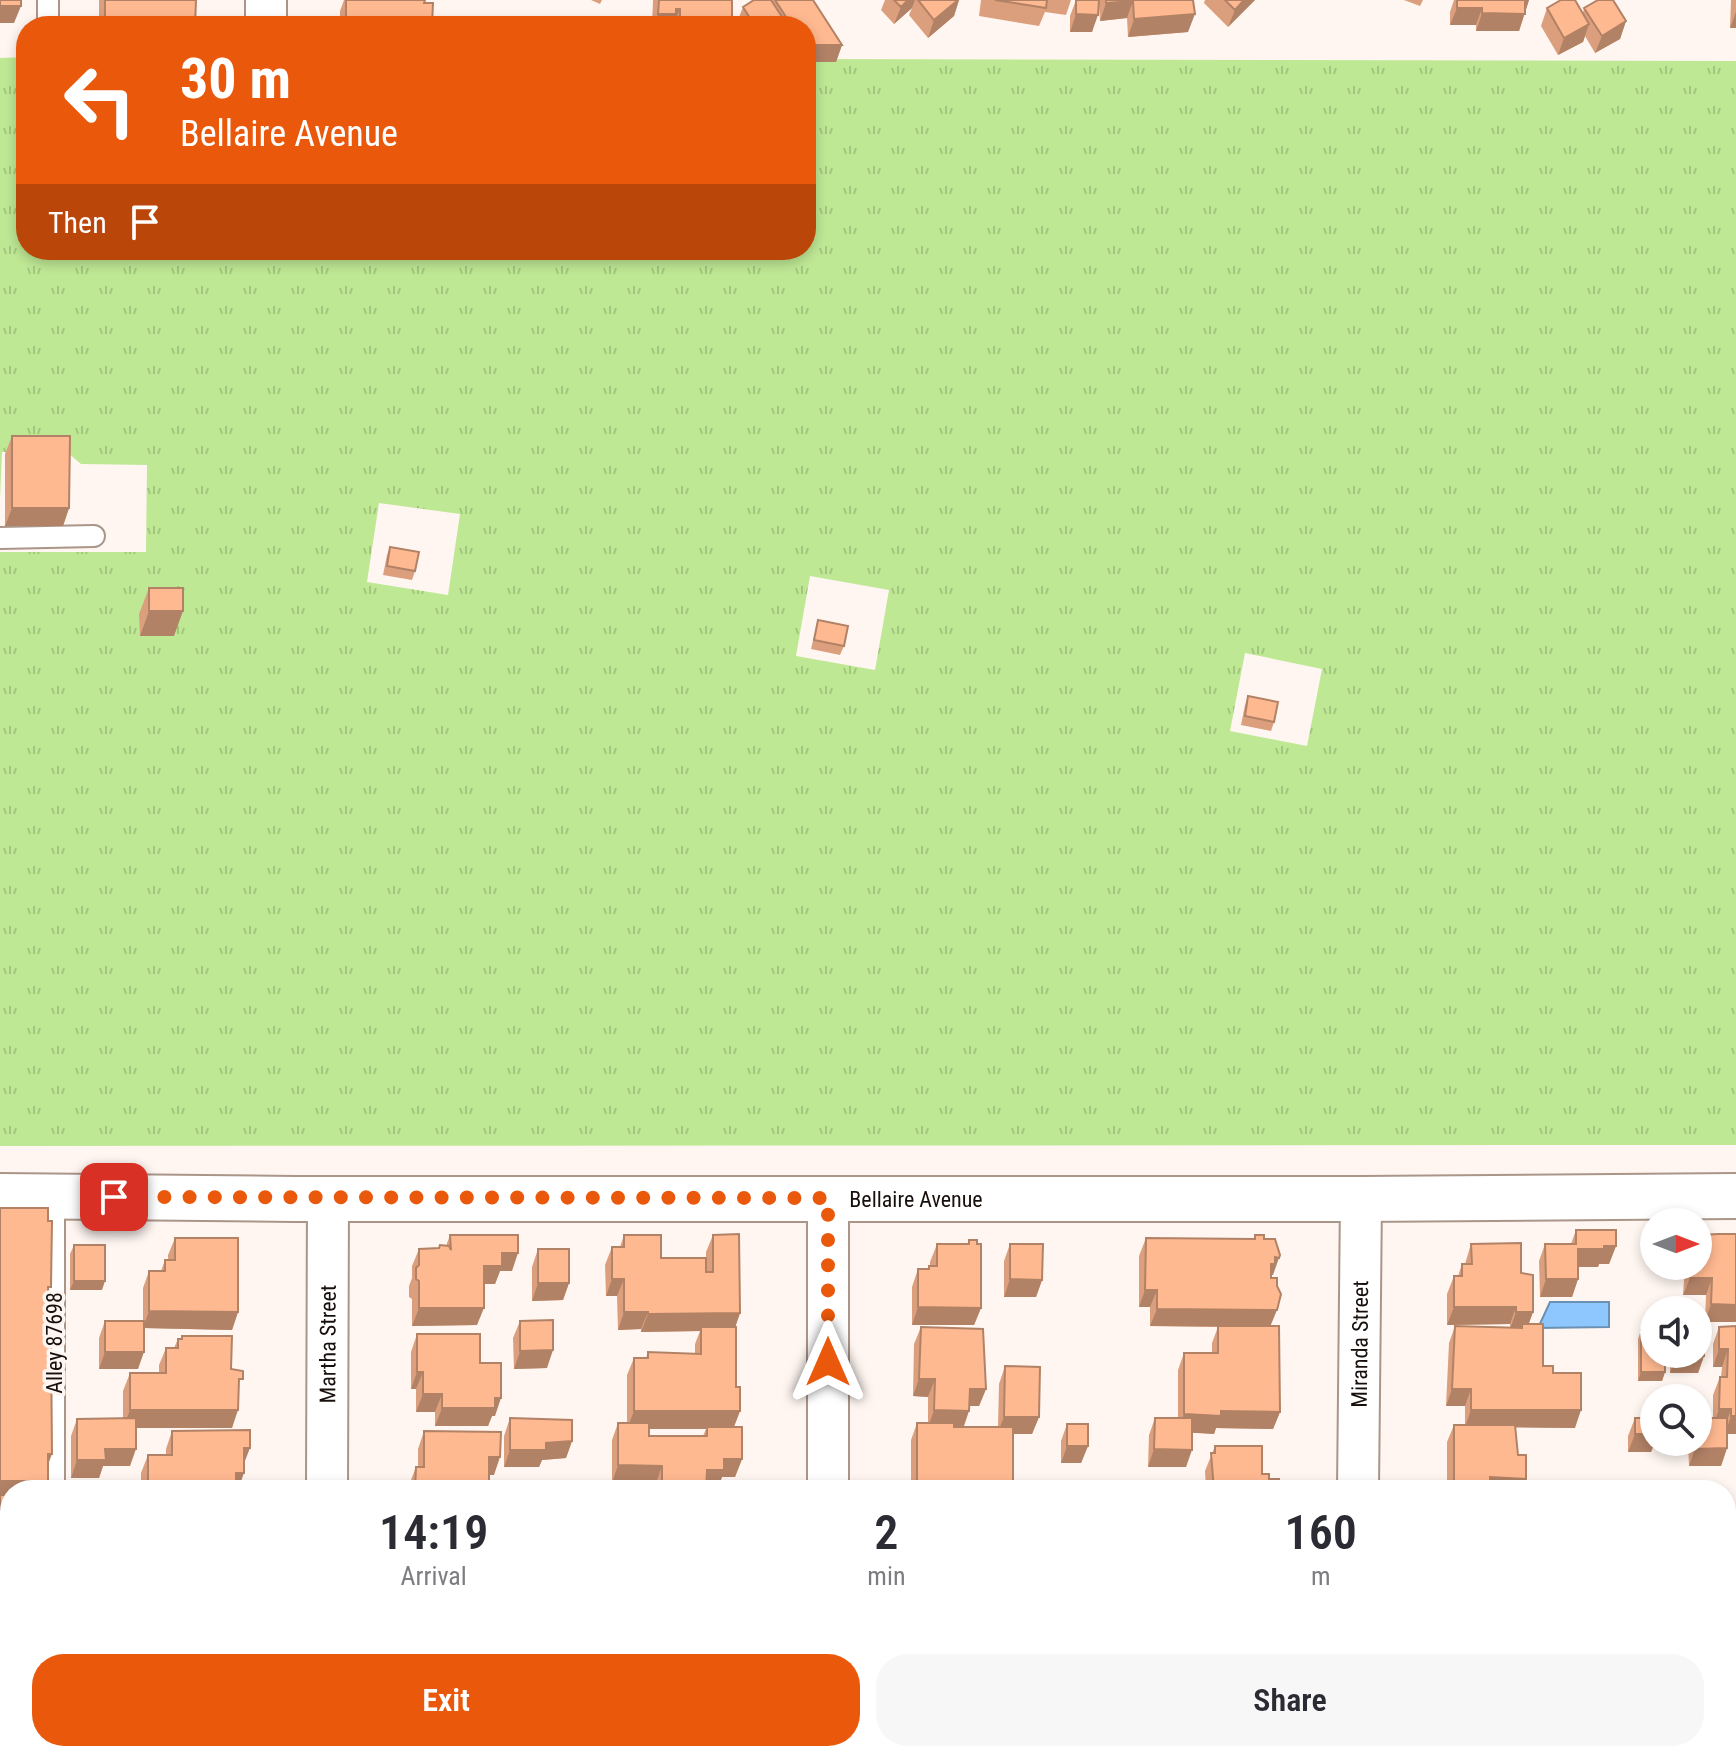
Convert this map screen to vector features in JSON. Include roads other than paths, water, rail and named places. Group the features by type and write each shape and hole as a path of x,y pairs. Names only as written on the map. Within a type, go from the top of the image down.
{"street":[{"name":"Bellaire Avenue","path":"0,1196 1361,1199 1736,1196"},
{"path":"828,1198 828,1480"},
{"name":"Martha Street","path":"327,1480 328,1199"},
{"name":"Miranda Street","path":"1358,1480 1361,1199"}],"lane":[{"path":"0,538 94,536"},
{"name":"Alley 87698","path":"54,1196 54,1480"}],"water":[{"path":"1550,1302 1609,1302 1609,1327 1538,1328"}]}
